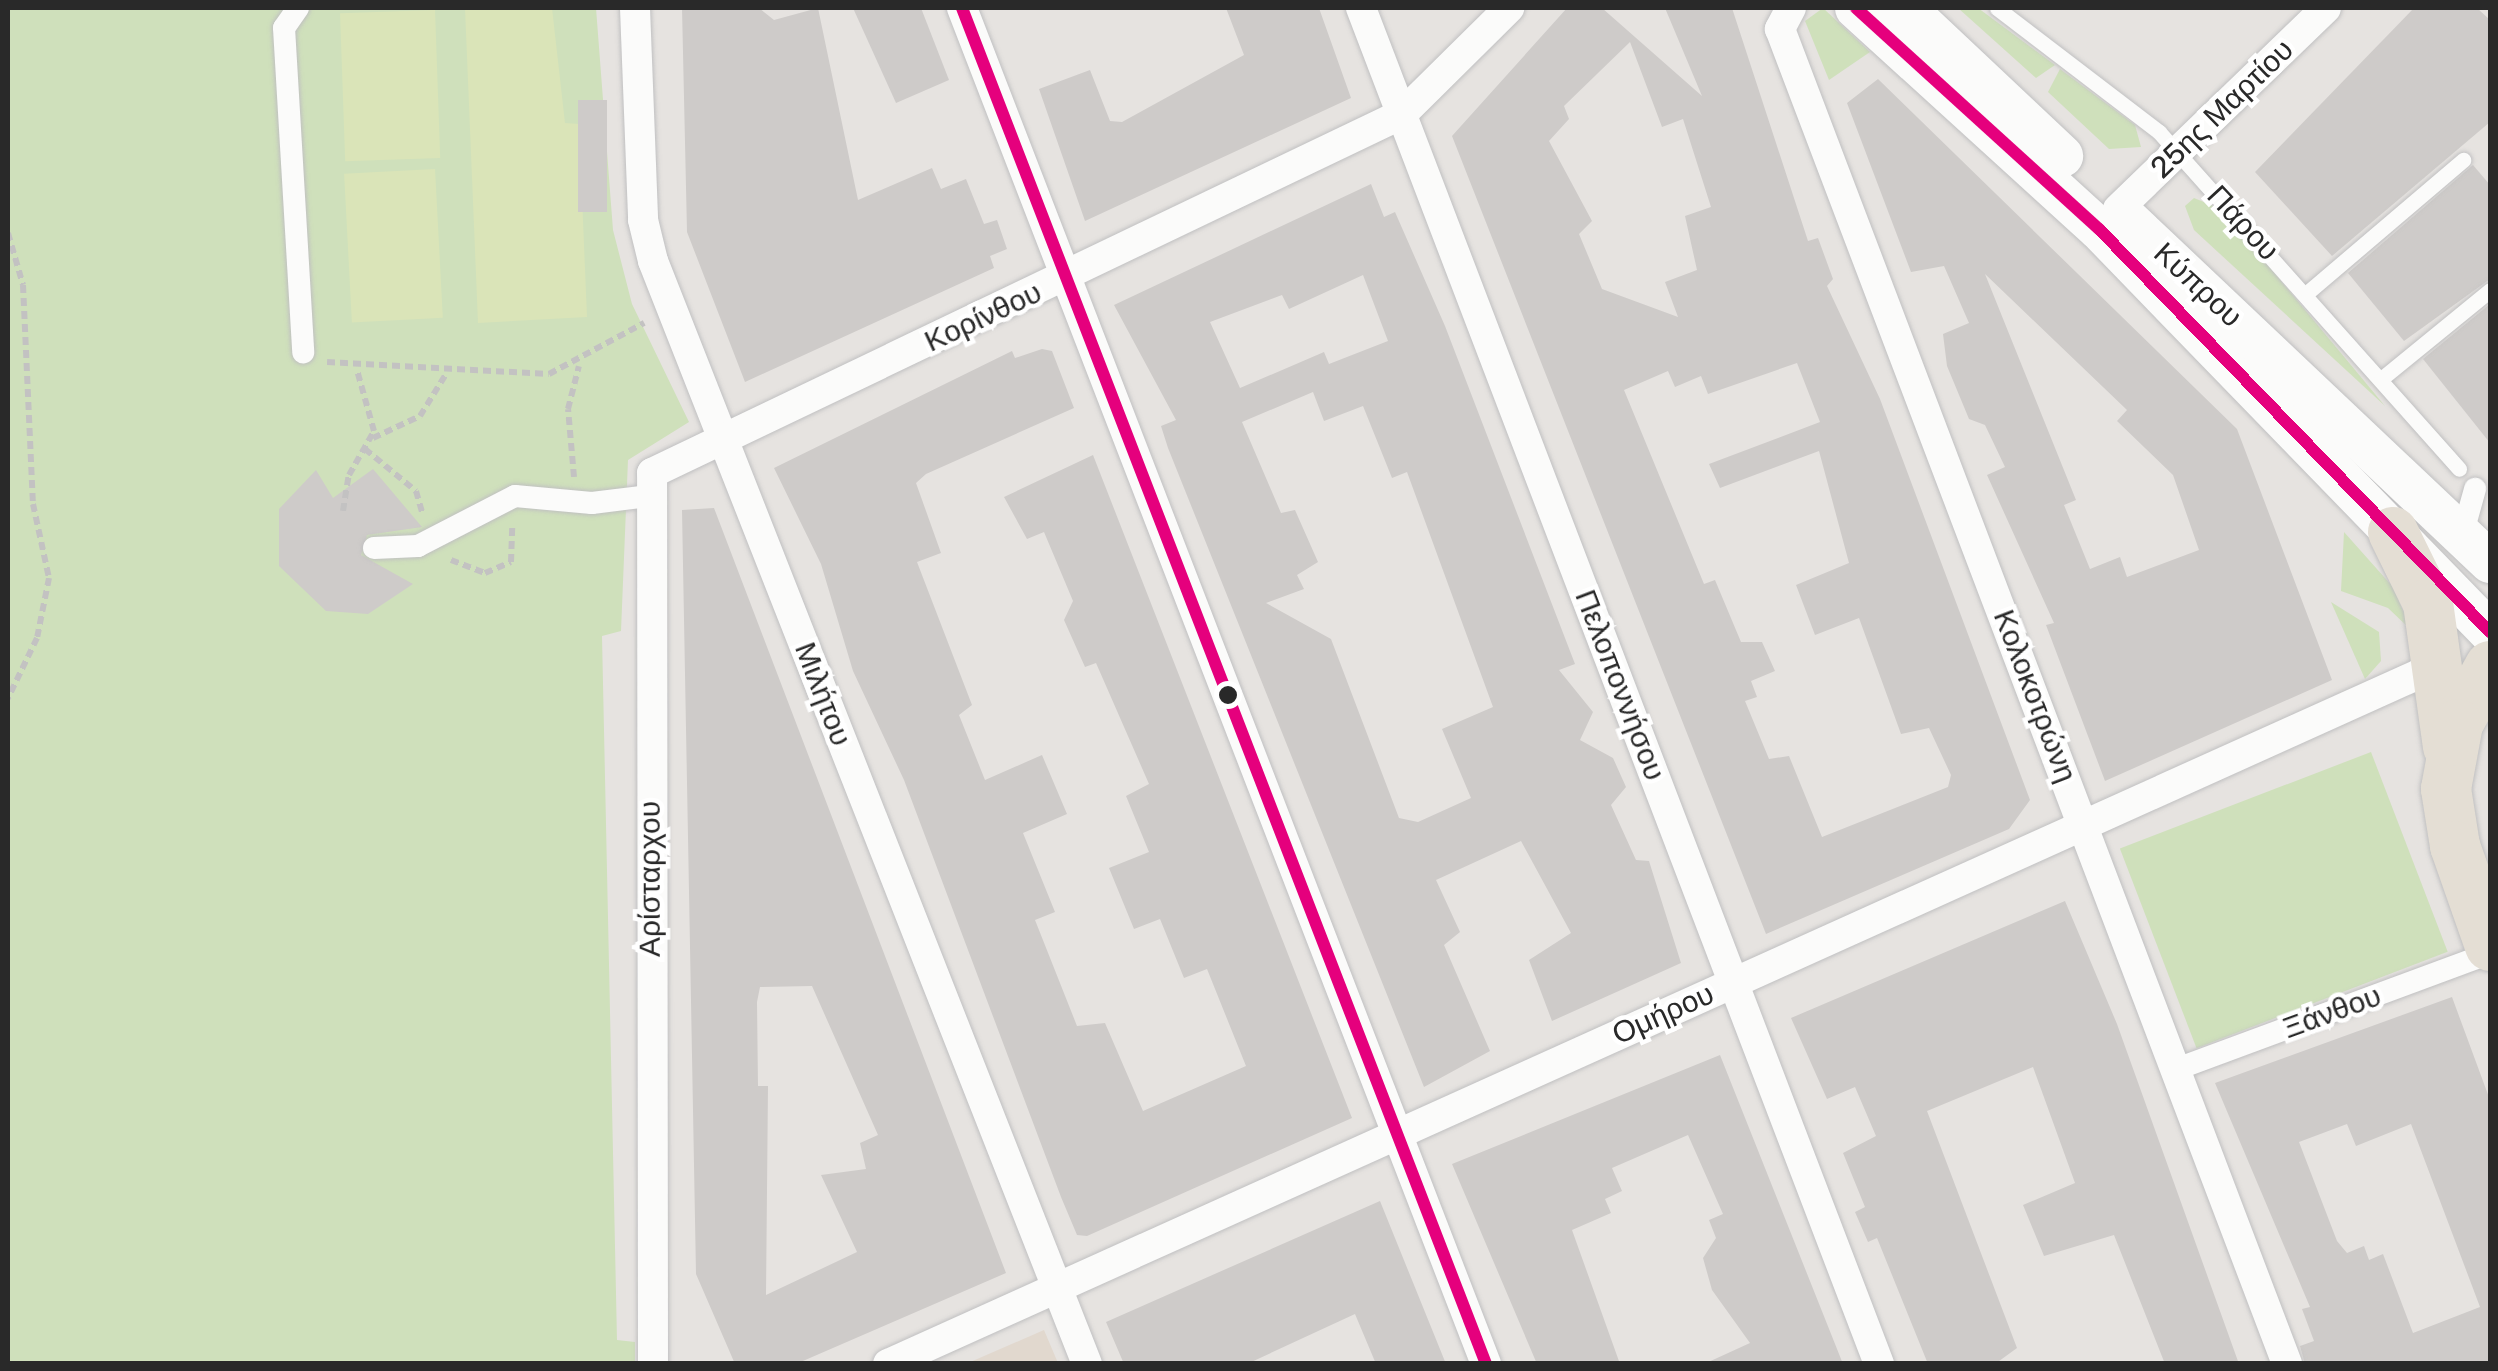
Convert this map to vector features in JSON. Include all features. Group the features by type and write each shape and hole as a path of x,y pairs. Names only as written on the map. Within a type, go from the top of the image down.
{"main road":[{"name":"Κύπρου","path":"1856,8 2099,229 2490,632"},
{"name":"Κύπρου","path":"1904,8 2476,549"},
{"path":"2393,532 2428,602 2449,756 2451,832 2490,950"},
{"path":"2449,756 2490,666"}],"street":[{"path":"298,8 284,28 304,352"},
{"name":"Μιλήτου","path":"635,8 643,220 672,310 1087,1364"},
{"path":"962,8 1394,1135 1486,1364"},
{"name":"Πελοποννήσου","path":"1361,8 1879,1364"},
{"name":"Κορίνθου","path":"723,439 1068,278 1402,114 1509,8"},
{"name":"25ης Μαρτίου","path":"2118,210 2326,8"},
{"name":"Κολοκοτρώνη","path":"1781,15 2287,1364"},
{"path":"374,548 430,540 504,500 648,496 652,473 723,439"},
{"path":"2476,488 2476,549"},
{"name":"Αρίσταρχου","path":"648,496 653,1364"},
{"name":"Ομήρου","path":"888,1364 2439,664"},
{"name":"Ξάνθου","path":"2174,1070 2490,950"}],"lane":[{"name":"Πάρου","path":"1997,8 2179,154 2308,292 2459,469"},
{"path":"2308,292 2462,160"},
{"path":"2381,379 2490,290"}],"path":[{"path":"8,233 23,285 33,504 49,578 38,638 8,698"},
{"path":"304,352 357,369 446,374 579,366 672,310"},
{"path":"570,498 568,409 579,366"},
{"path":"357,369 373,438"},
{"path":"343,511 365,449 373,438 420,416 446,374"},
{"path":"365,449 416,490 430,540 471,570 499,569 515,554 504,500"}],"shaded area":[{"path":"1044,1330 1058,1363 968,1363"}],"green space":[{"path":"8,8 596,8 613,230 632,304 689,422 628,460 621,631 602,636 617,1340 635,1342 635,1363 8,1364"},
{"path":"465,8 552,8 565,123 579,124 587,317 478,323"},
{"path":"1823,8 1870,52 1829,80 1805,21"},
{"path":"1958,8 1978,8 2055,65 2036,78"},
{"path":"435,10 440,158 345,161 340,13"},
{"path":"2060,69 2135,125 2141,147 2109,149 2048,92"},
{"path":"435,169 443,318 352,323 344,174"},
{"path":"2194,198 2221,209 2385,406 2194,230 2185,206"},
{"path":"2344,532 2393,587 2411,630 2388,608 2341,591"},
{"path":"2331,602 2379,632 2381,661 2365,679"},
{"path":"2371,752 2448,952 2197,1048 2120,848"}],"building":[{"path":"682,8 759,8 774,20 818,8 858,200 932,168 941,189 966,179 984,224 997,220 1007,249 990,256 994,268 745,382 687,232"},
{"path":"853,8 921,8 949,80 896,103"},
{"path":"1226,8 1319,8 1351,98 1085,221 1039,89 1090,70 1110,121 1122,122 1244,55"},
{"path":"1567,8 1602,8 1702,96 1665,8 1732,8 1808,241 1818,238 1833,279 1827,286 1880,399 2030,800 2009,829 1766,934 1452,136","holes":["1630,42 1662,127 1683,119 1711,207 1685,216 1697,270 1665,282 1678,317 1602,289 1579,234 1592,221 1549,141 1569,119 1564,106","1797,363 1820,422 1709,464 1720,488 1819,451 1849,563 1796,585 1815,635 1859,618 1901,734 1929,728 1951,775 1948,787 1822,837 1789,756 1769,759 1745,701 1757,697 1751,681 1775,671 1762,642 1741,642 1715,580 1704,584 1624,390 1668,371 1675,387 1701,376 1708,394"]},
{"path":"2414,8 2477,8 2490,20 2490,122 2332,256 2255,172"},
{"path":"1878,79 2237,429 2332,680 2105,781 2046,625 2054,623 1987,475 2005,467 1985,425 1969,419 1947,366 1943,334 1969,323 1944,266 1911,272 1847,103","holes":["1985,274 2127,410 2117,421 2173,475 2199,550 2127,577 2120,557 2090,569 2064,505 2076,500"]},
{"path":"578,100 607,100 607,212 578,212"},
{"path":"2473,165 2490,185 2490,279 2404,341 2348,273"},
{"path":"1371,184 1384,217 1395,212 1445,326 1575,664 1559,670 1593,712 1580,740 1613,758 1626,787 1611,805 1636,860 1649,861 1681,963 1552,1021 1529,960 1571,933 1521,841 1436,880 1460,932 1444,945 1490,1051 1424,1087 1168,448 1161,426 1176,420 1114,305","holes":["1363,275 1388,341 1329,364 1324,352 1240,388 1210,322 1282,295 1289,309","1313,392 1324,421 1363,406 1392,478 1407,472 1493,707 1442,729 1471,798 1418,822 1399,818 1331,639 1266,603 1304,589 1297,575 1318,562 1295,510 1281,513 1242,422"]},
{"path":"2490,304 2490,443 2423,359"},
{"path":"1042,349 1052,351 1074,408 926,474 916,483 941,553 917,562 972,705 959,715 985,780 1042,755 1067,814 1023,833 1055,912 1035,920 1077,1026 1105,1023 1143,1111 1246,1066 1207,969 1184,978 1160,919 1134,929 1109,868 1149,852 1126,796 1149,784 1096,663 1085,667 1064,620 1073,601 1044,532 1027,539 1004,497 1093,455 1352,1118 1087,1236 1077,1235 1061,1197 904,780 853,671 821,564 774,468 1012,351 1015,358"},
{"path":"373,469 422,527 367,535 361,555 413,584 368,614 326,611 279,566 279,509 316,470 333,498"},
{"path":"714,508 1006,1273 796,1364 735,1364 696,1274 682,510","holes":["812,986 878,1135 860,1143 866,1169 821,1175 857,1252 766,1295 768,1086 758,1086 760,987"]},
{"path":"2065,901 2117,1024 2239,1364 2165,1364 2114,1235 2044,1256 2023,1205 2075,1183 2033,1067 1927,1111 2017,1348 1995,1364 1928,1364 1877,1238 1868,1242 1855,1212 1865,1207 1843,1153 1876,1136 1855,1087 1827,1099 1791,1018"},
{"path":"2452,997 2490,1100 2490,1364 2305,1364 2300,1346 2314,1341 2302,1309 2310,1307 2215,1083","holes":["2347,1124 2356,1146 2411,1124 2480,1307 2413,1333 2383,1254 2369,1260 2364,1246 2347,1253 2337,1241 2299,1142"]},
{"path":"1720,1055 1843,1364 1704,1364 1750,1343 1712,1290 1703,1258 1716,1238 1709,1220 1723,1214 1688,1135 1612,1168 1622,1191 1605,1199 1611,1213 1572,1230 1620,1364 1537,1364 1452,1164"},
{"path":"1380,1201 1446,1364 1376,1364 1355,1314 1247,1364 1124,1364 1106,1322"}],"transit line":[{"path":"962,8 1486,1364"},
{"path":"1856,8 2099,229 2490,632"}]}
